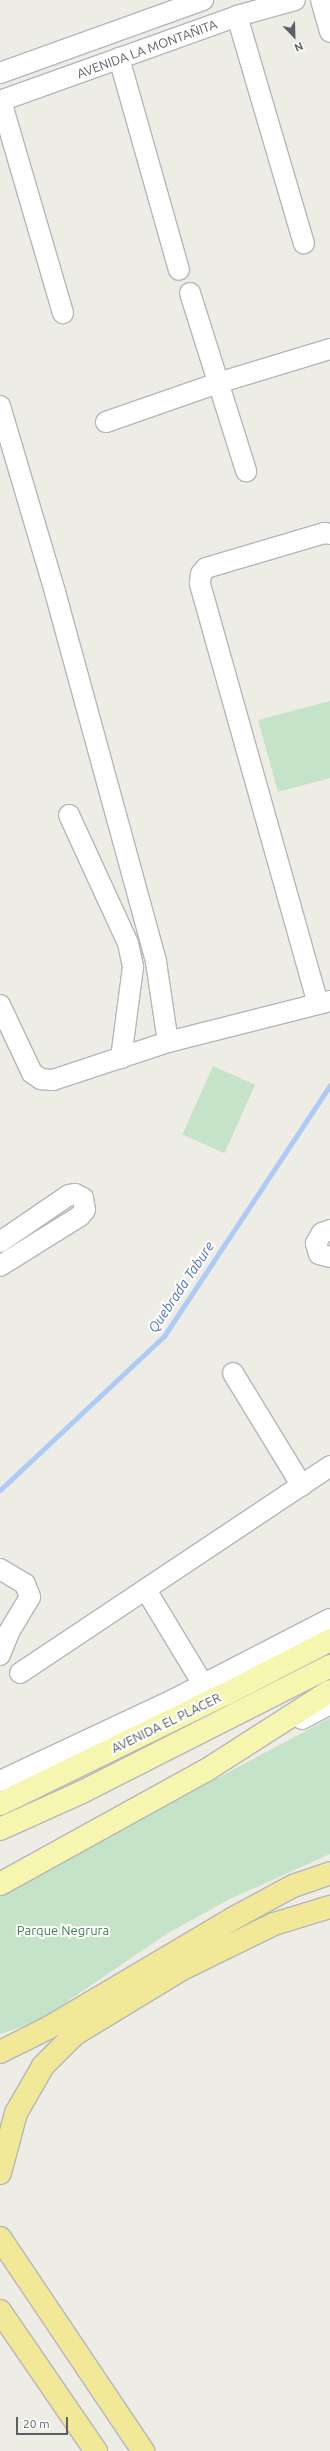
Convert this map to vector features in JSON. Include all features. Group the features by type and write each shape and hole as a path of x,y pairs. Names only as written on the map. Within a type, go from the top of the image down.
{"highway":[{"path":"0,2052 48,2028 239,1915 293,1886 330,1873"},
{"path":"0,2173 16,2112 43,2066 75,2034 184,1968 274,1924 330,1907"},
{"path":"0,2238 143,2451"},
{"path":"0,2311 96,2451"},
{"path":"71,2414 83,2451"}],"main road":[{"name":"AVENIDA EL PLACER","path":"0,1804 226,1694 330,1640"},
{"name":"AVENIDA EL PLACER","path":"0,1830 84,1791 330,1666"},
{"path":"0,1884 205,1771 330,1690"}],"street":[{"name":"AVENIDA LA MONTAÑITA","path":"0,73 203,0"},
{"name":"AVENIDA LA MONTAÑITA","path":"0,101 237,16 295,0"},
{"path":"321,0 330,32"},
{"path":"237,16 304,243"},
{"path":"119,58 179,270"},
{"path":"0,101 63,313"},
{"path":"190,293 246,471"},
{"path":"106,422 218,383 330,349"},
{"path":"0,406 57,600 156,962 168,1042"},
{"path":"0,1005 32,1073 41,1079 53,1080 168,1042 324,1003 200,583 201,574 206,568 324,533 330,534"},
{"path":"69,815 128,943 133,967 121,1058"},
{"path":"0,1242 69,1195 75,1194 83,1198 85,1210 80,1216 0,1266"},
{"path":"330,1230 322,1233 316,1243 318,1254 330,1257"},
{"path":"233,1373 302,1486"},
{"path":"20,1673 330,1466"},
{"path":"0,1569 25,1584 30,1597 5,1625 0,1655"},
{"path":"146,1590 203,1684"},
{"path":"0,1781 203,1684 330,1619"},
{"path":"205,1771 330,1704"},
{"path":"0,1770 10,1766 52,1757"}],"green space":[{"path":"330,701 330,778 278,792 258,720"},
{"path":"213,1066 255,1085 225,1153 182,1135"},
{"name":"Parque Negrura","path":"330,1718 330,1854 230,1899 168,1933 37,2022 0,2034 0,1894"}],"waterway":[{"name":"Quebrada Tabure","path":"0,1490 164,1336 330,1085"}]}
